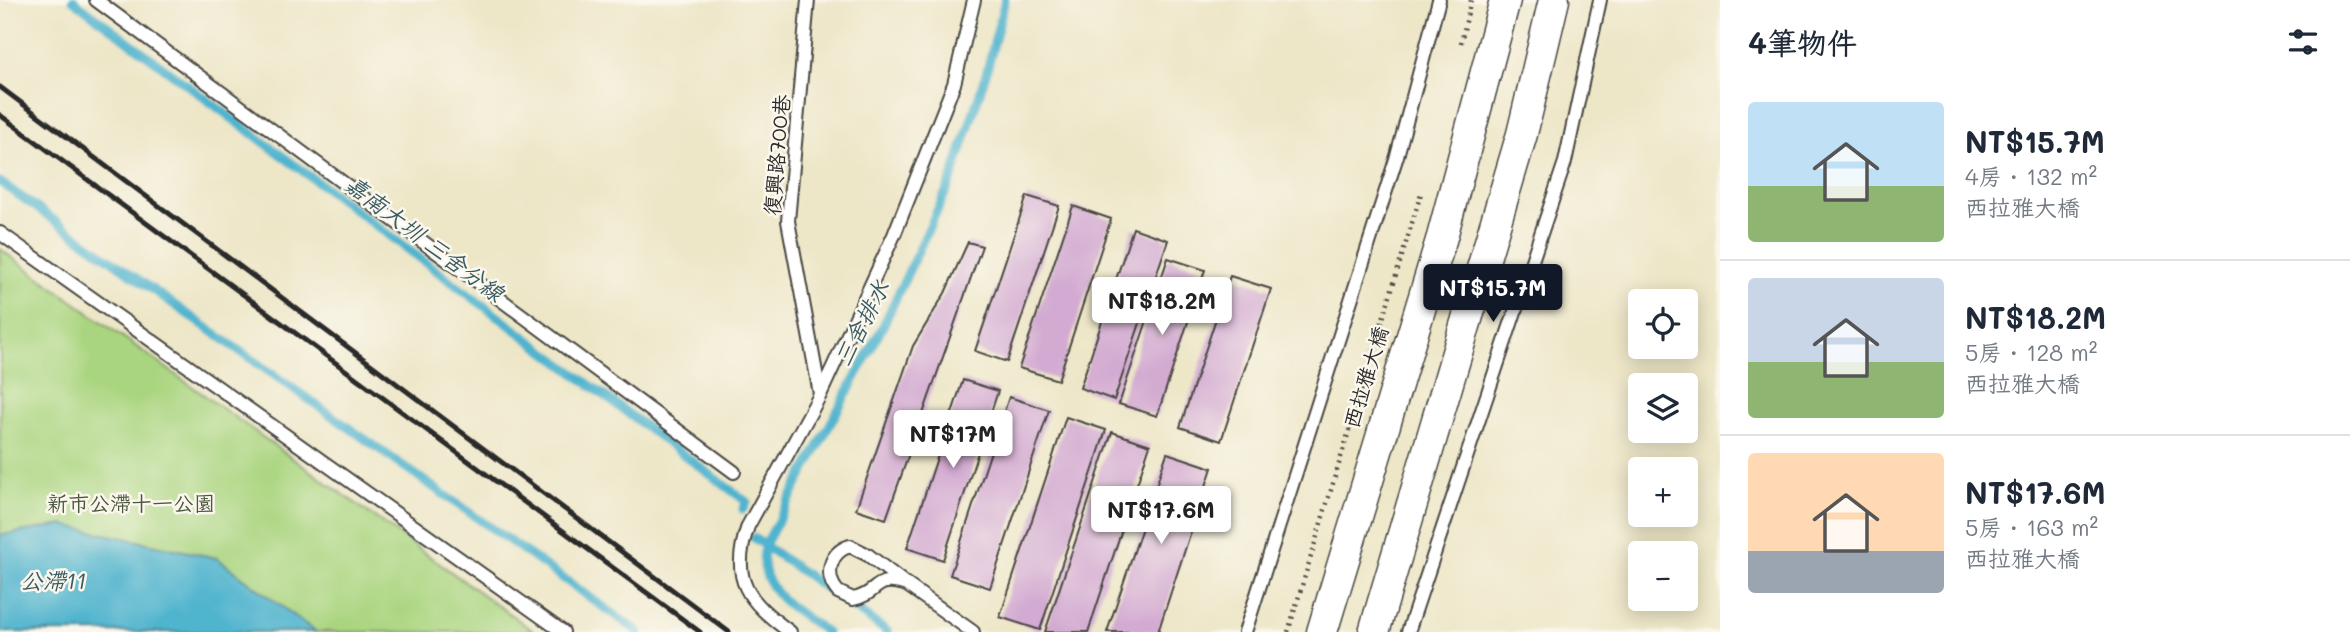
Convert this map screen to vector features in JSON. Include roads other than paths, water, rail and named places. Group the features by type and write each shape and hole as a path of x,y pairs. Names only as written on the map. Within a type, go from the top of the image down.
{"street":[{"name":"西拉雅大橋","path":"1322,632 1442,237 1505,0"},
{"path":"1374,632 1522,134 1554,0"}],"lane":[{"path":"96,0 734,472"},
{"name":"復興路700巷","path":"808,0 788,221 820,395"},
{"path":"790,632 764,612 743,583 739,565 741,546 748,526 820,395 894,235 954,84 974,0"},
{"path":"1245,632 1397,156 1439,0"},
{"path":"1408,632 1565,162 1600,0"},
{"path":"0,233 563,632"},
{"path":"907,584 886,580 868,593 849,598 834,589 829,570 837,553 850,546 868,555 973,632"}],"water":[{"name":"公滯11","path":"63,525 217,558 316,632 0,632 0,535"}],"waterway":[{"name":"嘉南大圳 三舍分線","path":"73,0 747,502 743,509"},
{"name":"三舍排水","path":"826,632 791,607 773,588 764,563 764,547 882,328 951,181 986,74 1005,0"},
{"path":"0,182 639,632"},
{"name":"嘉南大圳 三舍分線","path":"754,538 888,632"}],"railway":[{"path":"0,87 729,632"},
{"path":"0,115 700,632"}],"park label":[{"name":"新市公滯十一公園","path":"131,502"}]}
